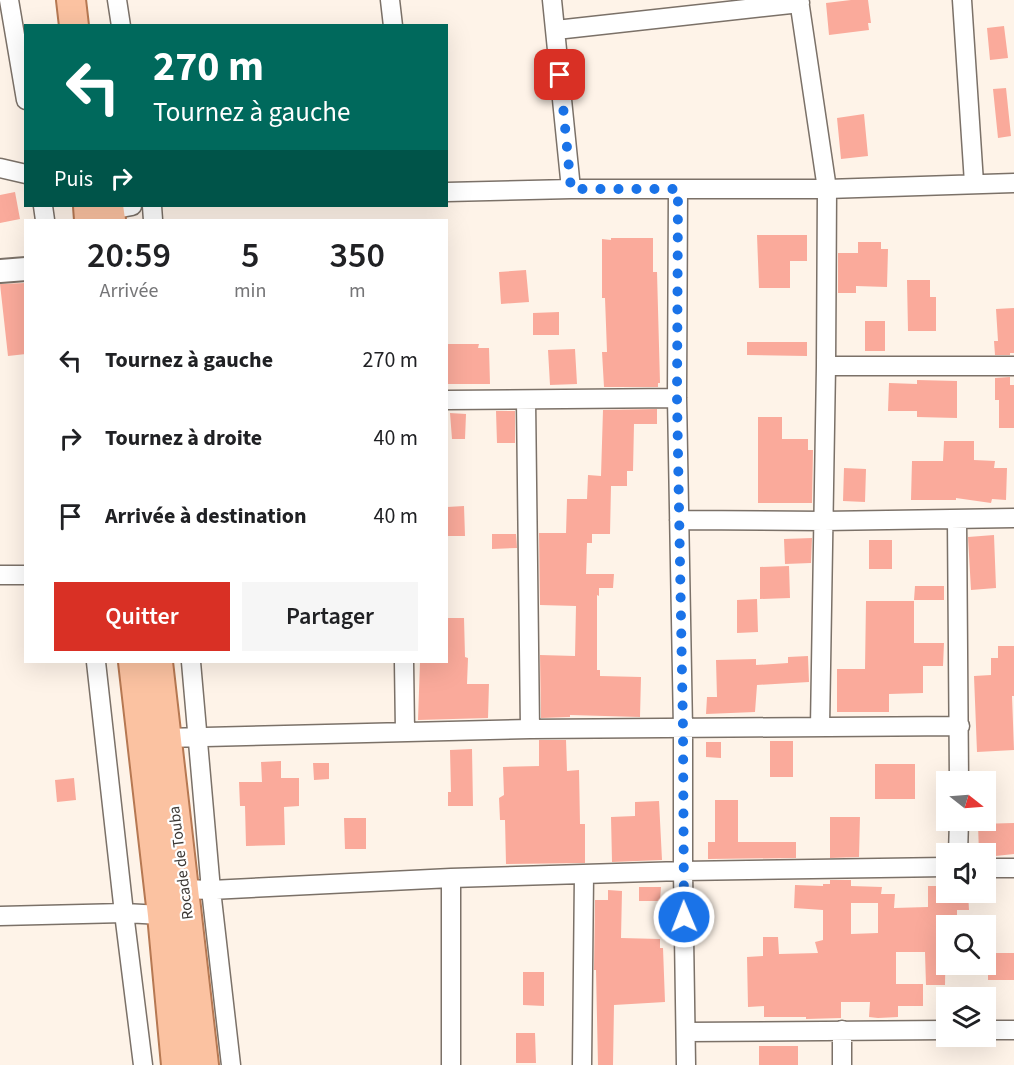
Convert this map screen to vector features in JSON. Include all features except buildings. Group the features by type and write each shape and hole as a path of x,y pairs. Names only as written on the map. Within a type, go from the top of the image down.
{"main road":[{"path":"71,0 74,24"},
{"path":"88,0 92,24"},
{"name":"Rocade de Touba","path":"133,663 162,915 176,1065"},
{"name":"Rocade de Touba","path":"158,663 204,1065"}],"street":[{"path":"9,0 20,37 24,78"},
{"path":"117,0 121,24"},
{"path":"390,0 393,24"},
{"path":"552,0 571,189"},
{"path":"962,0 974,183"},
{"path":"556,30 722,6 800,2 827,189 820,727"},
{"path":"0,21 20,37"},
{"path":"0,168 24,174"},
{"path":"448,192 571,189 827,189 1014,183"},
{"path":"678,189 677,398 686,1065"},
{"path":"0,271 24,268"},
{"path":"826,366 1014,366"},
{"path":"448,400 677,398"},
{"path":"526,400 530,729"},
{"path":"679,520 824,521 1014,518"},
{"path":"957,520 959,771"},
{"path":"0,574 24,575"},
{"path":"96,663 143,1065"},
{"path":"191,663 231,1065"},
{"path":"404,663 405,731"},
{"path":"165,738 198,735 530,729 960,726"},
{"path":"183,889 212,890 451,878 683,870 936,867"},
{"path":"996,868 1014,868"},
{"path":"582,1065 584,875"},
{"path":"451,878 451,1065"},
{"path":"0,916 124,913 162,915"},
{"path":"842,1030 842,1065"},
{"path":"686,1032 936,1030"},
{"path":"996,1030 1014,1030"}],"route":[{"path":"560,75 571,189 678,189 677,398 684,917"}]}
